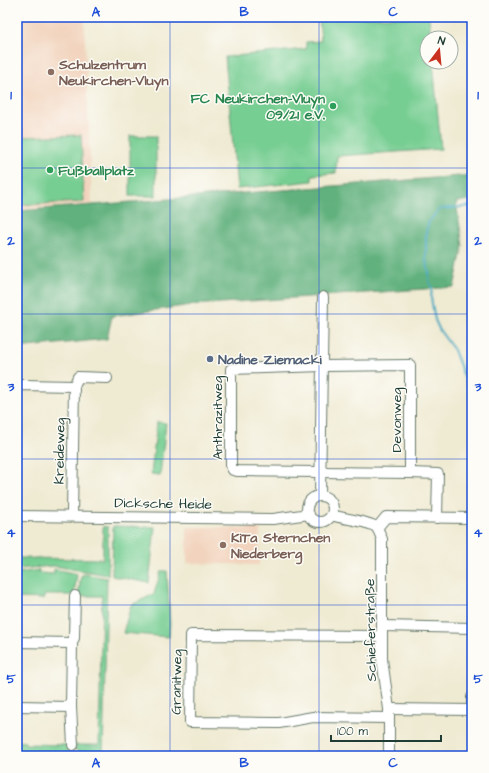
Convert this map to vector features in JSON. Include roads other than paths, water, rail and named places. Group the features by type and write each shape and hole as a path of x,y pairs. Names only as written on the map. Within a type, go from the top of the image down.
{"street":[{"path":"320,496 323,297"},
{"name":"Devonweg","path":"321,472 410,473 410,365 323,366"},
{"name":"Anthrazitweg","path":"321,472 233,470 231,466 231,369 323,366"},
{"path":"17,386 74,386 78,377 107,378"},
{"name":"Kreideweg","path":"72,516 74,386"},
{"path":"410,473 438,474 437,518"},
{"path":"309,514 310,502 320,496"},
{"path":"320,496 331,502 333,511 332,515 347,520 367,523 377,528 386,517 472,518"},
{"name":"Dicksche Heide","path":"17,516 273,519 309,514 314,520 322,522 332,515"},
{"name":"Schieferstraße","path":"377,528 382,539 383,553 382,659 389,713 389,756"},
{"path":"73,745 71,707 72,643 74,638 75,596"},
{"path":"383,631 472,628"},
{"name":"Granitweg","path":"383,631 191,635 190,722 279,723 313,717 389,713"},
{"path":"17,642 72,643"},
{"path":"389,713 472,710 472,697"},
{"path":"17,706 71,707"}],"waterway":[{"path":"472,206 440,209 429,221 426,232 426,261 429,271 429,281 432,288 431,298 435,320 440,331 454,350 468,387 472,407"}],"place":[{"name":"Schulzentrum Neukirchen-Vluyn","path":"51,72"},
{"name":"FC Neukirchen-Vluyn 09/21 e.V.","path":"333,106"},
{"name":"Fußballplatz","path":"50,170"},
{"name":"Nadine Ziemacki","path":"210,359"},
{"name":"KiTa Sternchen Niederberg","path":"223,545"}]}
